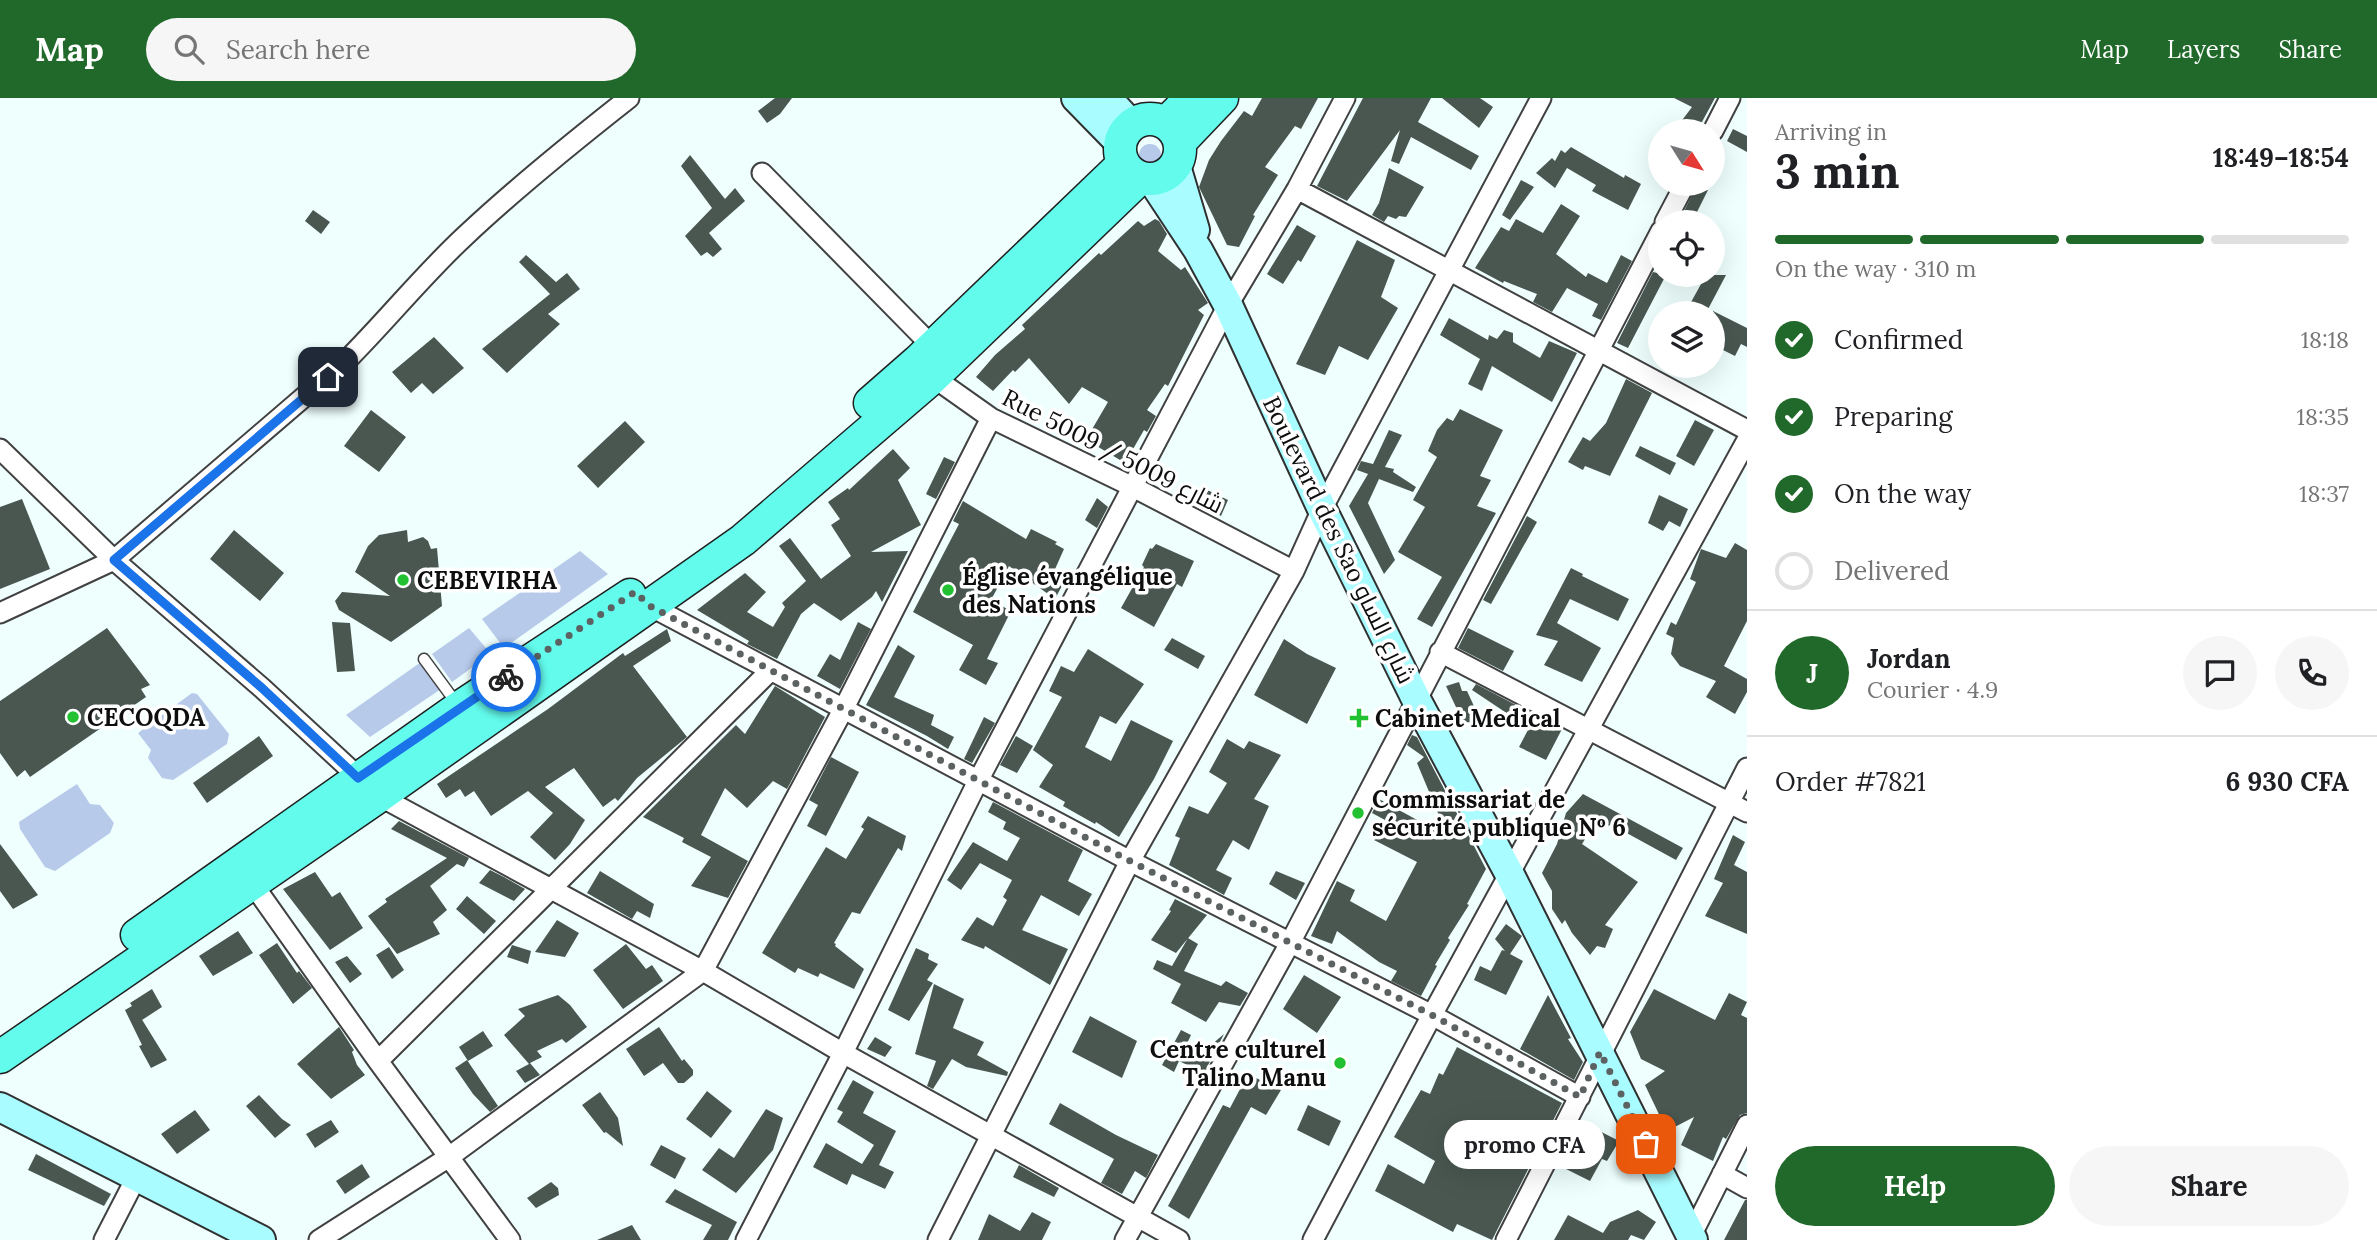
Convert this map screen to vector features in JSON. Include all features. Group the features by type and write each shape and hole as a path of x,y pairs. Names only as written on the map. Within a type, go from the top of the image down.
{"main road":[{"path":"1149,152 1191,98"},
{"path":"0,1030 368,787 643,599 729,523 928,361 1149,152 1222,98"},
{"path":"0,1056 252,883 460,707 643,599"}],"street":[{"path":"0,613 114,560 347,360 380,327 418,282 465,236 572,143 629,98"},
{"path":"1076,98 1149,152"},
{"path":"1107,98 1149,152"},
{"path":"746,1240 843,1053 978,781 1228,305 1297,189 1345,98"},
{"path":"938,1240 1130,861 1294,571 1322,509 1541,98"},
{"path":"1719,119 1730,98"},
{"name":"Boulevard des Sao شارع الساو","path":"1149,152 1228,305 1322,509 1417,701 1510,875 1691,1239"},
{"name":"Rue 5009 / شارع 5009","path":"762,173 928,361 991,418 1133,487 1294,571"},
{"path":"1297,189 1747,430"},
{"path":"1125,1240 1290,943 1648,256"},
{"path":"319,1240 449,1157 704,971 844,710 991,418"},
{"path":"1313,1240 1432,1015 1747,440"},
{"path":"0,449 114,560 262,688 368,787 704,971 843,1053 1179,1240"},
{"path":"643,599 770,671 1130,861 1432,1015 1580,1097"},
{"path":"1440,652 1747,811"},
{"path":"378,1061 770,671"},
{"path":"1506,1240 1747,768"},
{"path":"252,883 378,1061 510,1240"},
{"path":"0,1107 261,1240"},
{"path":"1691,1239 1747,1125"},
{"path":"1722,1174 1747,1188"},
{"path":"104,1240 137,1176"}],"lane":[{"path":"425,659 460,707"}],"shaded area":[{"path":"1150,144 1158,147 1161,155 1158,163 1150,166 1142,163 1139,155 1142,147"},
{"path":"580,551 608,574 504,648 482,619"},
{"path":"469,628 491,654 452,682 432,654"},
{"path":"421,662 441,689 370,737 346,715"},
{"path":"192,693 197,694 229,734 227,744 173,780 162,778 148,758 151,750 138,733"},
{"path":"77,784 90,804 100,805 114,823 110,833 55,871 45,867 20,829 19,822"}],"building":[{"path":"775,98 792,98 780,114 767,123 758,111"},
{"path":"1262,98 1318,98 1301,129 1295,126 1265,167 1278,175 1253,215 1255,216 1239,247 1227,245 1199,187 1209,160 1221,141 1244,111 1252,116"},
{"path":"1363,98 1431,98 1418,122 1479,156 1471,170 1411,137 1399,164 1391,161 1400,130 1347,201 1317,186"},
{"path":"1442,98 1480,98 1493,107 1479,128"},
{"path":"1674,98 1715,98 1704,119 1683,119 1692,107"},
{"path":"1733,129 1747,136 1747,152 1727,141"},
{"path":"1571,147 1624,178 1625,175 1641,184 1628,210 1592,191 1596,185 1567,168 1555,188 1536,173 1552,158 1555,161 1561,150 1565,153"},
{"path":"690,155 725,199 735,188 745,201 709,233 722,249 713,257 707,252 701,256 685,236 712,208 681,166"},
{"path":"1389,168 1424,187 1406,217 1399,216 1396,219 1388,216 1384,222 1372,215 1379,203"},
{"path":"1521,180 1534,187 1510,220 1502,215"},
{"path":"1691,196 1705,196 1698,210 1685,210"},
{"path":"1561,204 1580,216 1556,254 1586,277 1588,273 1607,283 1621,255 1632,261 1601,320 1592,316 1598,304 1567,288 1552,312 1533,302 1537,294 1504,281 1503,283 1475,268 1501,227 1509,231 1516,219 1543,233"},
{"path":"313,210 330,222 321,234 305,221"},
{"path":"1155,219 1167,234 1158,251 1181,270 1185,267 1208,303 1198,310 1204,315 1168,386 1165,384 1147,410 1156,416 1147,432 1144,430 1125,463 1095,445 1099,440 1091,431 1108,402 1082,387 1069,404 1029,358 993,391 976,377 995,355 1025,329 1022,325 1099,253 1101,255 1138,221 1144,226"},
{"path":"1297,225 1316,236 1301,262 1298,260 1283,284 1267,274"},
{"path":"1357,240 1395,260 1381,297 1398,308 1368,360 1339,346 1325,375 1296,364"},
{"path":"526,255 556,282 567,273 580,289 548,314 560,324 507,373 482,349 550,294 519,262"},
{"path":"1648,282 1648,287 1660,287 1652,301 1648,301 1648,310 1628,348 1617,343"},
{"path":"1699,287 1720,287 1712,301 1692,301"},
{"path":"1725,317 1747,328 1747,347 1741,344 1735,356 1725,351"},
{"path":"1449,318 1488,340 1489,335 1497,339 1504,330 1513,333 1513,342 1540,358 1549,341 1577,353 1552,402 1492,366 1482,391 1468,384 1480,359 1440,335"},
{"path":"434,337 464,368 433,394 422,383 411,393 392,372"},
{"path":"1626,379 1652,393 1610,476 1585,466 1583,470 1568,462 1583,437 1590,441 1606,423"},
{"path":"1460,409 1503,430 1480,476 1491,480 1477,506 1496,513 1432,627 1417,619 1442,577 1398,552 1425,507 1413,500 1437,457 1428,451 1437,430 1447,418 1453,421"},
{"path":"371,410 406,437 379,472 344,446"},
{"path":"1695,420 1714,430 1694,466 1676,456"},
{"path":"625,421 645,442 598,488 577,466"},
{"path":"1389,430 1402,435 1385,467 1394,469 1393,472 1416,487 1413,492 1379,479 1368,503 1395,560 1384,574 1349,506 1368,474 1357,470 1361,461 1373,464"},
{"path":"1640,446 1676,463 1670,475 1635,456"},
{"path":"893,449 910,468 898,480 921,525 871,552 908,551 882,602 876,591 841,621 814,603 801,614 777,659 747,644 749,641 697,610 745,573 766,592 747,612 773,627 785,607 782,603 806,581 779,546 790,538 821,579 851,556 831,525 840,519 828,502 848,488 849,490"},
{"path":"944,457 955,462 936,499 926,494"},
{"path":"1201,487 1228,500 1221,516 1192,500"},
{"path":"1659,495 1688,509 1680,527 1669,521 1663,531 1648,523"},
{"path":"1097,498 1108,507 1097,528 1085,520"},
{"path":"22,499 50,569 0,589 0,507"},
{"path":"963,501 1026,539 1031,529 1057,542 1055,544 1064,549 1052,576 1064,582 1055,599 1009,566 991,600 1011,611 987,659 998,663 986,685 959,670 973,645 913,612 959,524 953,521"},
{"path":"1527,516 1537,522 1491,604 1483,600"},
{"path":"234,530 284,573 260,601 210,559"},
{"name":"CEBEVIRHA","path":"407,530 408,542 423,537 431,549 437,548 442,606 391,642 339,610 335,601 342,592 390,596 355,572 368,546 379,535"},
{"path":"1735,543 1747,550 1747,621 1724,666 1747,679 1747,692 1735,714 1706,697 1716,681 1680,666 1671,654 1674,638 1666,634 1671,622 1676,625 1696,582 1690,579 1701,549 1726,558"},
{"path":"1156,544 1194,561 1182,587 1177,584 1154,627 1121,608 1144,567 1142,565 1150,548"},
{"path":"1571,568 1629,599 1618,621 1570,599 1557,623 1601,648 1582,682 1544,665 1558,641 1536,635"},
{"path":"332,622 350,623 355,671 337,672"},
{"path":"858,622 871,629 840,689 817,676 830,654 840,660"},
{"path":"107,628 150,685 141,689 146,697 30,777 25,770 17,777 0,753 0,701"},
{"path":"1468,628 1514,651 1503,671 1458,648"},
{"path":"667,629 671,641 633,666 687,737 637,778 618,801 615,798 603,807 574,768 545,787 585,820 570,844 555,860 530,837 553,813 528,791 491,816 474,791 465,797 460,789 446,798 437,784 548,709 623,653 625,656"},
{"path":"1172,638 1205,656 1198,669 1164,650"},
{"path":"1284,639 1336,668 1307,724 1254,695"},
{"path":"898,645 915,656 894,697 934,715 931,725 954,737 948,749 866,705"},
{"path":"1088,649 1144,684 1116,724 1100,716 1085,747 1111,761 1131,720 1173,741 1119,837 1063,806 1065,802 1039,787 1053,765 1033,750 1062,697 1049,691 1061,666 1074,672"},
{"path":"1459,682 1462,691 1467,691 1485,730 1468,722 1464,724 1446,686"},
{"path":"1476,684 1562,729 1546,760 1519,747 1529,728 1472,690"},
{"path":"775,686 825,717 787,789 773,781 747,808 725,788 701,835 748,861 728,898 691,886 711,857 682,842 684,838 643,817 736,725 745,734"},
{"path":"984,717 995,723 972,763 964,759"},
{"path":"1412,735 1417,737 1486,869 1467,904 1469,905 1448,938 1450,940 1421,996 1391,981 1397,971 1379,962 1337,931 1332,944 1311,936 1337,881 1355,890 1350,901 1386,921 1417,862 1374,840 1385,820 1372,813 1379,799 1448,837 1417,763 1424,757 1407,745"},
{"path":"259,736 273,756 207,803 193,783"},
{"path":"1016,736 1033,746 1017,773 1000,765"},
{"path":"1227,739 1244,749 1249,741 1281,755 1254,799 1269,806 1249,850 1233,840 1216,870 1232,878 1224,895 1169,865 1180,838 1175,836 1189,806 1208,814 1227,783 1209,772"},
{"path":"831,757 859,772 826,836 807,826 818,805 809,800"},
{"path":"1583,794 1683,848 1676,860 1612,825 1592,828 1582,844 1638,882 1605,925 1613,929 1605,948 1597,946 1590,955 1565,920 1562,924 1552,909 1552,891 1542,873 1557,844 1566,813"},
{"path":"993,802 1083,850 1068,881 1092,894 1079,916 1041,895 1022,930 1068,949 1050,985 985,946 984,949 961,940 977,917 993,926 1007,900 1003,897 1012,880 980,863 961,890 947,880 973,842 1007,861 1020,838 1003,829 1006,822 988,812"},
{"path":"868,816 906,836 902,851 898,848 860,914 852,912 834,943 864,969 854,989 820,973 818,977 798,968 795,973 762,953 826,847 846,859 864,829 861,827"},
{"path":"399,821 469,858 464,867 457,864 430,886 447,910 433,922 440,934 397,954 368,916 387,902 385,899 447,858 391,829"},
{"path":"1733,835 1745,842 1734,865 1747,872 1747,934 1705,916 1723,883 1714,879"},
{"path":"0,844 38,895 13,909 0,891"},
{"path":"490,870 525,889 514,901 479,883"},
{"path":"600,871 654,904 650,918 637,911 632,919 587,893"},
{"path":"1276,871 1305,883 1296,900 1269,884"},
{"path":"315,872 332,897 340,892 363,928 330,950 283,889"},
{"path":"467,896 496,921 484,934 456,909"},
{"path":"1175,899 1207,915 1176,953 1151,940 1171,911 1169,910"},
{"path":"557,920 579,933 565,957 535,952"},
{"path":"1506,924 1522,936 1510,954 1523,961 1506,995 1474,980 1480,966 1491,971 1502,950 1505,951 1495,939"},
{"path":"238,931 253,953 213,976 199,956"},
{"path":"1188,938 1198,944 1184,971 1221,986 1226,981 1248,993 1240,1006 1219,1002 1206,1022 1171,1003 1181,984 1153,969 1157,960 1172,966"},
{"path":"277,943 297,973 299,971 312,988 293,1004 259,955"},
{"path":"626,944 646,969 652,965 663,981 623,1009 593,970"},
{"path":"512,945 531,951 528,964 507,957"},
{"path":"389,947 404,970 392,979 376,955"},
{"path":"916,948 929,954 928,959 938,964 927,980 933,983 909,1021 888,1010"},
{"path":"347,956 362,974 350,983 335,962"},
{"path":"1304,975 1341,997 1317,1033 1283,1009"},
{"path":"934,984 964,999 953,1028 984,1042 977,1055 1008,1072 1007,1076 966,1067 952,1059 933,1089 927,1086 936,1061 915,1054"},
{"path":"152,989 162,1007 142,1020 167,1060 151,1068 125,1010 132,1006 130,1003"},
{"path":"1654,989 1715,1020 1729,993 1747,1002 1741,1015 1747,1018 1747,1113 1740,1115 1726,1139 1723,1137 1713,1161 1681,1145 1694,1117 1667,1131 1645,1085 1665,1071 1641,1059 1630,1032"},
{"path":"558,995 570,1005 587,1027 566,1043 562,1039 537,1051 542,1057 530,1063 540,1075 525,1083 516,1071 529,1064 504,1035 525,1016 518,1009"},
{"path":"1548,995 1571,1038 1568,1039 1583,1062 1574,1080 1520,1049"},
{"path":"1090,1016 1137,1041 1122,1078 1072,1052"},
{"path":"339,1027 354,1050 352,1052 357,1065 365,1075 331,1099 297,1064"},
{"path":"659,1027 682,1061 684,1059 693,1070 693,1075 684,1083 678,1083 663,1063 644,1076 626,1049"},
{"path":"1181,1030 1191,1035 1184,1050 1198,1056 1224,1034 1204,1073 1179,1061 1174,1072 1162,1065"},
{"path":"483,1031 493,1046 468,1061 459,1047"},
{"path":"875,1037 892,1047 885,1057 867,1049"},
{"path":"1457,1047 1562,1103 1492,1240 1457,1224 1453,1232 1375,1191 1388,1164 1424,1184 1435,1161 1394,1137 1421,1090 1430,1094 1439,1073 1443,1075"},
{"path":"467,1060 498,1106 490,1112 455,1068"},
{"path":"1248,1074 1281,1090 1266,1115 1251,1107 1189,1219 1168,1206 1223,1105 1230,1108"},
{"path":"853,1080 874,1092 863,1113 896,1131 879,1165 894,1172 885,1189 852,1174 847,1185 813,1167 826,1143 862,1164 874,1145 837,1122 843,1112 837,1109"},
{"path":"707,1091 732,1111 711,1138 686,1119"},
{"path":"600,1092 618,1118 623,1146 604,1133 582,1105"},
{"path":"259,1095 291,1125 275,1138 246,1106"},
{"path":"1060,1103 1158,1155 1146,1178 1135,1171 1122,1194 1101,1183 1114,1159 1049,1124"},
{"path":"1308,1105 1341,1121 1329,1146 1297,1130"},
{"path":"766,1109 783,1118 773,1150 736,1193 702,1170 719,1148 734,1158"},
{"path":"195,1110 210,1130 177,1154 161,1134"},
{"path":"331,1120 339,1132 315,1148 306,1134"},
{"path":"1580,1121 1619,1141 1607,1161 1602,1159 1590,1181 1558,1165"},
{"path":"661,1145 686,1158 675,1179 650,1165"},
{"path":"36,1154 111,1194 104,1206 28,1170"},
{"path":"362,1164 370,1177 345,1194 336,1181"},
{"path":"1019,1165 1059,1188 1054,1197 1013,1177"},
{"path":"551,1182 558,1188 559,1195 536,1208 527,1198"},
{"path":"675,1189 737,1222 728,1240 703,1240 712,1225 665,1202"},
{"path":"1745,1200 1747,1240 1724,1240"},
{"path":"1638,1210 1656,1222 1644,1240 1631,1235 1628,1240 1554,1240 1568,1215 1603,1233 1610,1222"},
{"path":"1032,1212 1051,1222 1042,1240 978,1240 989,1214 1020,1231"},
{"path":"632,1225 641,1240 597,1240"}],"way so far":[{"path":"506,677 635,592 650,606 819,697 1130,861 1432,1015 1580,1097 1600,1052 1646,1144"}],"place":[{"name":"CEBEVIRHA","path":"403,580"},
{"name":"Église évangélique des Nations","path":"948,590"},
{"name":"CECOQDA","path":"73,717"},
{"name":"Cabinet Medical","path":"1359,718"},
{"name":"Commissariat de sécurité publique Nº 6","path":"1358,813"},
{"name":"Centre culturel Talino Manu","path":"1340,1063"},
{"name":"promo CFA","path":"1646,1144"}],"route":[{"path":"328,377 114,560 262,688 358,778 506,677"}]}
